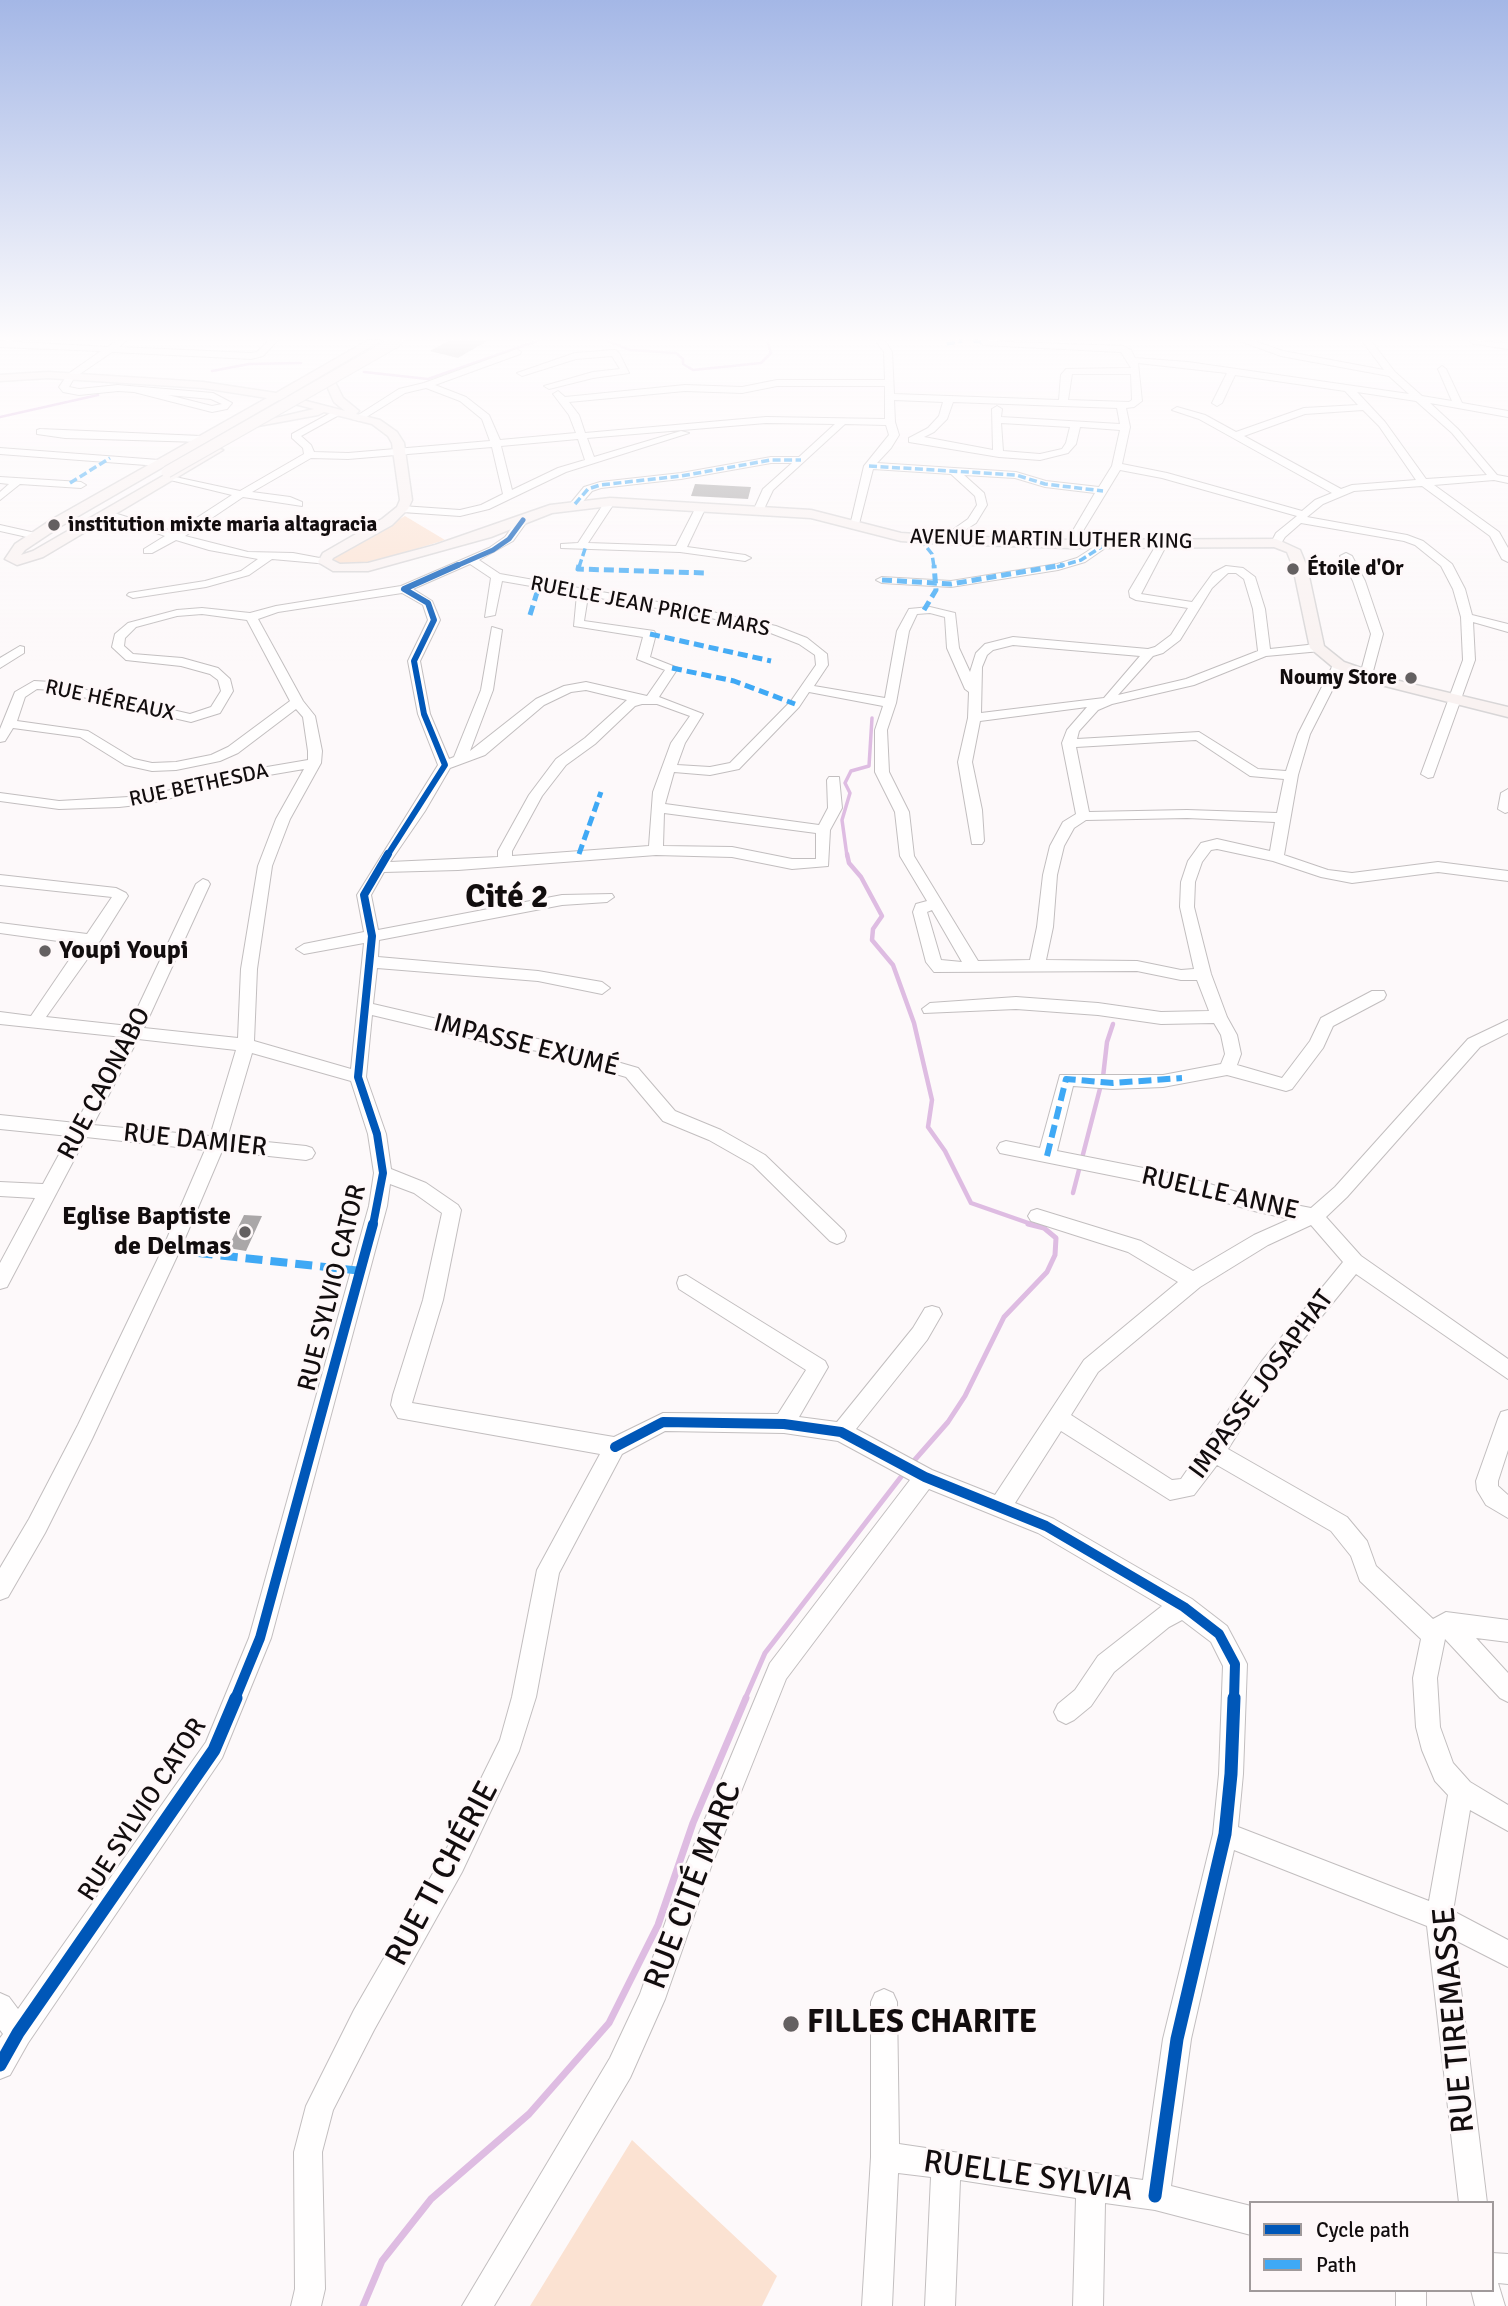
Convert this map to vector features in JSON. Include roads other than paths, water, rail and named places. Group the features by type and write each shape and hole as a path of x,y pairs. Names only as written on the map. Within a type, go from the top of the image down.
{"main road":[{"path":"14,560 38,554 107,514 190,449"},
{"path":"0,569 203,449"},
{"path":"164,471 204,449"},
{"path":"14,560 20,547 36,536 211,449"},
{"path":"325,562 328,556 387,522 402,509 406,500 399,449"},
{"name":"AVENUE MARTIN LUTHER KING","path":"325,562 338,568 368,567 486,534 550,509 610,502 811,514 901,537 945,540 1070,544 1276,542"},
{"path":"1276,542 1293,550 1300,567 1317,648 1339,664 1366,675 1508,712"}],"street":[{"path":"66,455 77,449"},
{"path":"308,449 309,455"},
{"path":"148,551 309,455 323,457 436,449"},
{"path":"496,449 509,497"},
{"path":"585,449 591,462"},
{"path":"402,509 460,513 485,507 562,470 632,449"},
{"path":"759,509 768,489 815,449"},
{"path":"854,524 869,466 886,449"},
{"path":"970,449 1040,457 1067,449"},
{"path":"998,449 999,454"},
{"path":"1070,544 1117,466 1120,449"},
{"path":"1261,449 1339,492"},
{"path":"1399,449 1422,481 1495,534 1508,559"},
{"path":"1469,449 1494,477"},
{"path":"0,451 110,458 241,494 286,499 298,504"},
{"path":"0,480 76,484 110,458"},
{"path":"575,504 588,489 600,485 681,477 771,460 801,460"},
{"path":"869,466 1016,475 1045,484 1102,491"},
{"path":"1117,466 1163,475 1301,516 1419,542 1446,564 1459,589 1467,617 1469,660 1428,774"},
{"path":"945,540 972,521 982,505 980,495 955,472"},
{"path":"1276,542 1301,516 1339,492 1352,488 1494,477 1508,480"},
{"path":"0,497 19,480"},
{"path":"580,546 610,502"},
{"path":"680,549 701,507"},
{"path":"107,514 174,536 248,555 325,562"},
{"path":"404,589 472,560 509,538 523,520"},
{"path":"0,528 36,536"},
{"path":"882,580 951,584 1058,567 1081,560 1106,544"},
{"path":"1162,544 1135,591 1136,597 1146,601 1195,606"},
{"path":"565,546 680,549 745,558"},
{"path":"133,595 245,573 269,556"},
{"path":"1346,556 1359,582 1377,634 1366,675"},
{"name":"RUELLE JEAN PRICE MARS","path":"472,560 497,577 704,613 772,629 803,640 817,649 824,660 806,688"},
{"path":"977,841 975,810 965,762 974,718 976,667 982,653 996,643 1021,642 1149,653 1165,648 1176,638 1217,575 1226,569 1239,570 1249,577 1259,609 1264,653"},
{"path":"489,615 497,577"},
{"path":"404,589 428,603 434,620 414,661 424,715 453,761 480,751 540,702 568,689 586,686 697,713 678,743 657,808 656,850"},
{"name":"RUE HÉREAUX","path":"0,738 10,724 19,695 34,685 52,686 191,718 208,715 222,703 227,691 224,679 214,671 182,662 130,657 118,647 119,637 132,625 177,613 202,611 251,617 276,609 404,589"},
{"path":"505,860 505,851 536,795 561,762 590,741 631,703 646,700 672,668 643,659 650,634 578,624 583,593"},
{"path":"973,693 953,649 951,615 914,611 903,631 880,743 884,779 902,812 907,856 974,968"},
{"path":"0,1588 37,1526 85,1432 171,1250 217,1143 246,1045 248,969 265,866 283,819 314,763 314,735 309,716 297,702 251,617"},
{"path":"1467,617 1508,628"},
{"name":"RUE SYLVIO CATOR","path":"0,2065 18,2033 214,1750 260,1638 362,1270 383,1173 377,1134 358,1077 372,936 364,895 379,867 453,761 487,690 496,630"},
{"path":"974,718 1108,701 1190,682 1264,653 1317,648"},
{"path":"0,664 20,650"},
{"path":"1083,817 1069,743 1073,730 1094,707 1108,701 1118,686 1149,653"},
{"path":"1276,857 1291,775 1304,734 1339,664"},
{"path":"670,768 710,771 734,766 795,704 806,688 890,703"},
{"path":"10,724 83,734 130,762 152,767 176,766 215,758 233,751 297,702"},
{"path":"1069,743 1199,736 1255,773 1291,775"},
{"name":"RUE BETHESDA","path":"0,797 59,805 119,803 146,800 261,772 314,763"},
{"path":"379,867 458,865 656,850 732,852 792,864 823,863 823,830 835,808 834,780"},
{"path":"1505,809 1508,793"},
{"path":"657,808 823,830"},
{"path":"1037,965 1045,927 1050,875 1057,846 1068,825 1083,817 1187,814 1284,818"},
{"path":"1227,1069 1233,1054 1229,1035 1219,1017 1203,974 1187,907 1188,882 1201,850 1206,846 1217,844 1276,857 1326,874 1352,878 1438,867 1508,876"},
{"path":"0,880 119,894 121,898 34,1023"},
{"name":"RUE CAONABO","path":"0,1281 132,1034 203,884"},
{"path":"304,949 562,900 607,897"},
{"path":"935,904 921,908 920,912 935,965 942,969 1037,965 1137,966 1181,975 1203,974"},
{"path":"0,928 93,940"},
{"path":"368,962 538,976 602,988"},
{"path":"1047,1156 1066,1079 1112,1083 1182,1078 1227,1069 1286,1085 1317,1044 1327,1022 1378,995"},
{"path":"930,1009 1016,1003 1098,1009 1161,1018 1219,1017"},
{"name":"IMPASSE EXUMÉ","path":"363,1007 502,1040 538,1045 632,1072 668,1116 715,1135 759,1160 837,1236"},
{"path":"0,1018 246,1045 358,1077"},
{"path":"1000,1507 1091,1366 1193,1281 1261,1240 1314,1216 1341,1192 1474,1043 1508,1026"},
{"name":"RUE DAMIER","path":"0,1122 306,1153"},
{"name":"RUELLE ANNE","path":"1006,1148 1179,1182 1254,1204 1314,1216 1354,1262 1508,1370"},
{"path":"383,1173 420,1188 452,1210 433,1300 403,1395 401,1405 405,1412 615,1447 663,1422 784,1424 841,1432 915,1471 1046,1526 1184,1607 1219,1634 1235,1664 1231,1774 1225,1834 1177,2039 1155,2196"},
{"path":"0,1189 48,1192"},
{"path":"1037,1216 1134,1246 1193,1281"},
{"name":"IMPASSE JOSAPHAT","path":"1058,1418 1170,1490 1187,1488 1214,1452 1269,1367 1354,1262"},
{"path":"686,1283 818,1367 784,1424"},
{"path":"841,1432 920,1334 932,1314"},
{"path":"1508,1419 1487,1481 1488,1490 1508,1508"},
{"name":"RUE TI CHÉRIE","path":"306,2306 310,2288 308,2152 320,2106 364,2020 453,1863 511,1743 524,1697 548,1570 615,1447"},
{"path":"1214,1452 1339,1524 1359,1549 1368,1573 1440,1629 1508,1690"},
{"name":"RUE CITÉ MARC","path":"477,2306 620,2068 652,1999 698,1867 778,1671 915,1471"},
{"path":"1066,1712 1083,1698 1106,1664 1161,1619 1184,1607"},
{"path":"1440,1629 1508,1631"},
{"path":"1440,1629 1425,1678 1427,1727 1434,1750 1444,1772 1461,1791 1508,1819"},
{"name":"RUE TIREMASSE","path":"1461,1791 1439,1918 1473,2201"},
{"path":"1225,1834 1439,1918 1508,1954"},
{"path":"877,2306 885,2157 884,2002"},
{"path":"0,2006 18,2033"},
{"name":"RUELLE SYLVIA","path":"885,2157 1155,2196 1249,2220"},
{"path":"940,2306 946,2164"},
{"path":"1088,2306 1091,2186"}],"waterway":[{"path":"847,856 842,820 850,793 845,783 851,771 869,766 872,718"},
{"path":"847,854 849,863 861,877 882,916 873,929 872,940 893,965 914,1023 932,1100 928,1127 945,1151 971,1203 1034,1225"},
{"path":"1073,1193 1103,1077 1107,1042 1113,1024"},
{"path":"912,1463 948,1422 965,1396 1004,1317 1047,1272 1055,1255 1056,1238 1044,1228 1028,1224"},
{"path":"745,1699 765,1653 904,1473"},
{"path":"363,2306 382,2261 431,2199 529,2114 609,2023 658,1925 693,1823 746,1698"}],"place":[{"name":"institution mixte maria altagracia","path":"54,525"},
{"name":"Étoile d'Or","path":"1293,569"},
{"name":"Noumy Store","path":"1411,678"},
{"name":"Youpi Youpi","path":"45,951"},
{"name":"Eglise Baptiste de Delmas","path":"245,1232"},
{"name":"FILLES CHARITE","path":"791,2024"}],"district":[{"name":"Cité 2","path":"507,898"}]}
